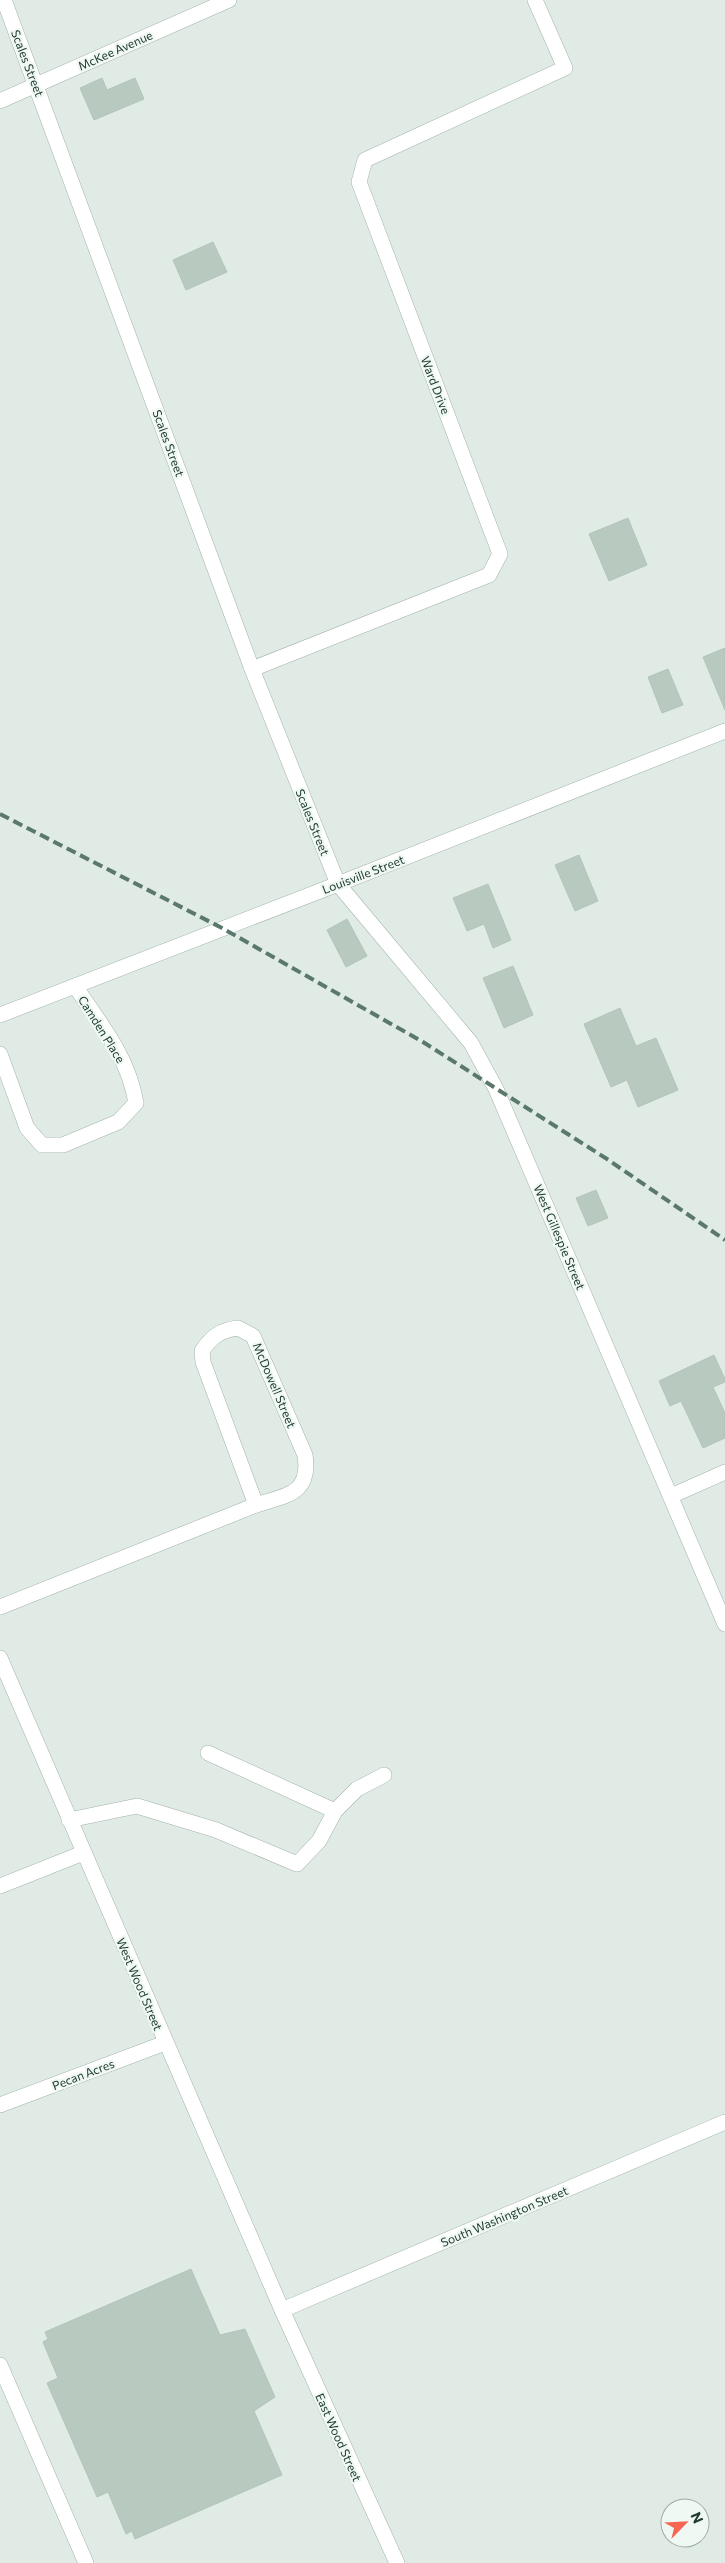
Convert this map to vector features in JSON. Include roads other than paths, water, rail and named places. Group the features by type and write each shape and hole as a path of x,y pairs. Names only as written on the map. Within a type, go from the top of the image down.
{"street":[{"name":"Scales Street","path":"4,0 252,669 338,884"},
{"name":"McKee Avenue","path":"0,101 230,0"},
{"name":"Ward Drive","path":"252,669 489,575 500,554 359,182 365,160 565,68 535,0"},
{"name":"Louisville Street","path":"0,1015 725,731"},
{"name":"West Gillespie Street","path":"338,884 471,1043 496,1089 725,1624"},
{"name":"Camden Place","path":"0,1054 27,1128 42,1145 63,1145 118,1122 136,1103 132,1078 117,1047 75,986"},
{"name":"McDowell Street","path":"0,1607 256,1505 288,1495 302,1486 308,1472 305,1455 253,1336 238,1328 225,1329 211,1338 202,1350 203,1362 256,1505"},
{"path":"671,1496 725,1472"},
{"name":"West Wood Street","path":"0,1658 282,2310"},
{"path":"208,1753 335,1811"},
{"path":"69,1820 137,1806 216,1830 298,1864 320,1841 335,1811 357,1789 384,1775"},
{"path":"0,1886 83,1853"},
{"name":"Pecan Acres","path":"0,2106 165,2043"},
{"name":"South Washington Street","path":"282,2310 725,2122"},
{"name":"East Wood Street","path":"282,2310 397,2563"},
{"path":"0,2365 86,2563"}],"railway":[{"path":"0,814 222,928 423,1042 607,1159 725,1240"}]}
